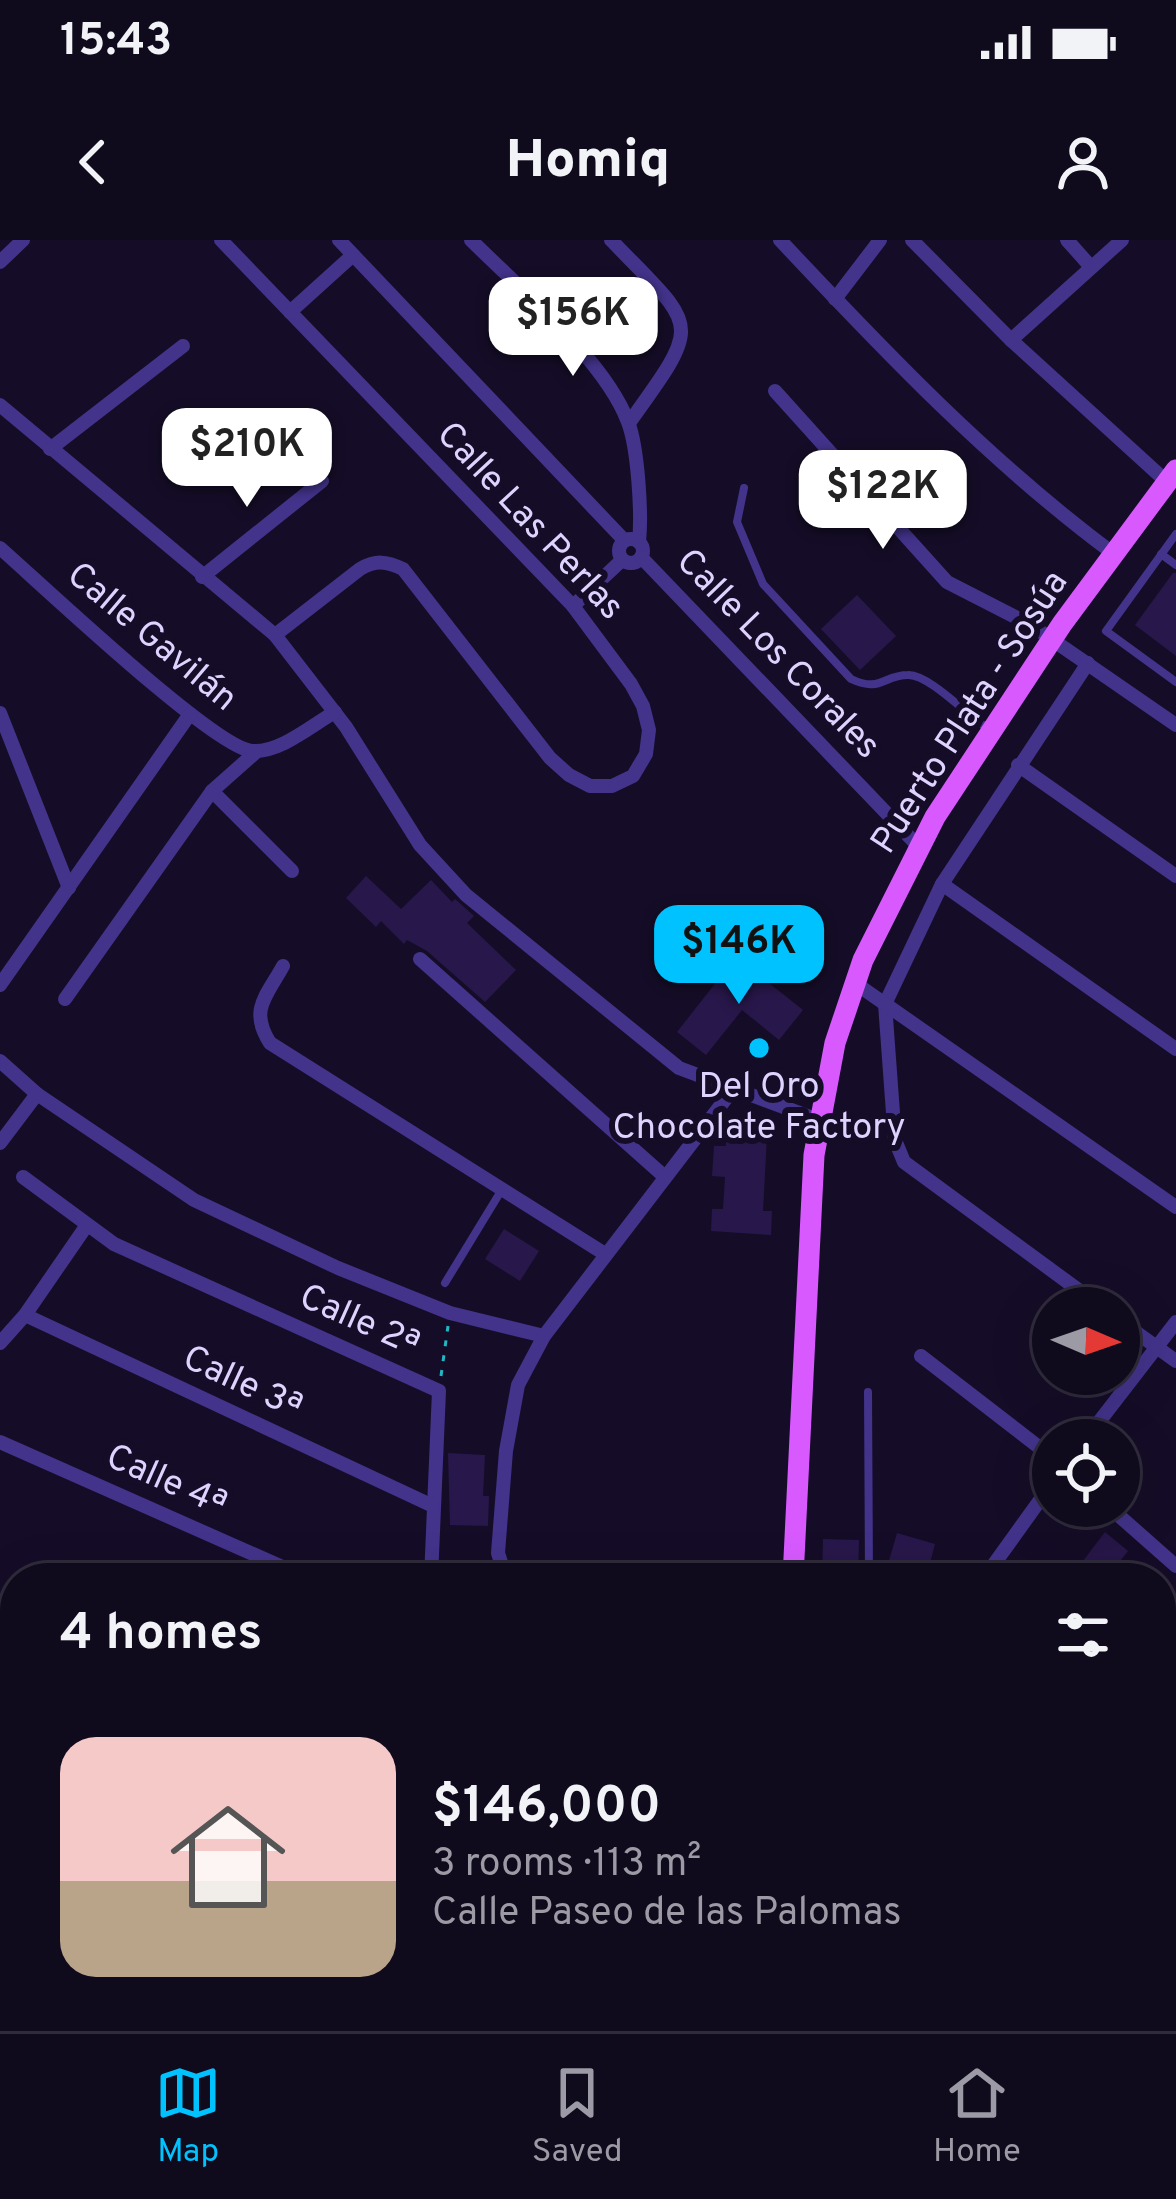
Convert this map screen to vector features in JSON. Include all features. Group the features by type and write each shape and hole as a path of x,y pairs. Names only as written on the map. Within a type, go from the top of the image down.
{"main road":[{"name":"Puerto Plata - Sosúa","path":"794,1563 810,1224 820,1121 835,1043 862,960 920,847 991,731 1052,638 1171,476"}],"street":[{"path":"0,262 22,240"},
{"name":"Calle Las Perlas","path":"221,240 573,606 643,706 649,730 646,754 633,776 613,785 590,786 569,776 403,569 389,562 373,562 360,569 275,635"},
{"name":"Calle Los Corales","path":"339,240 920,847"},
{"path":"471,240 600,372 629,423 642,517 635,546 618,550 622,560 573,606"},
{"path":"610,240 678,311 683,327 674,362 629,423"},
{"path":"780,240 964,431 1114,554"},
{"path":"835,298 880,240"},
{"path":"911,240 1011,340 1171,476"},
{"path":"1067,240 1091,267"},
{"path":"1011,340 1122,240"},
{"path":"290,312 353,254"},
{"path":"50,449 183,346"},
{"path":"775,391 946,582 1052,638 1176,724"},
{"path":"4,416 275,635 335,712 420,845 466,895 679,1067 820,1121"},
{"path":"202,577 322,481"},
{"name":"Calle Gavilán","path":"0,548 190,714 234,746 256,752 279,745 335,712"},
{"path":"1074,1287 904,1162 895,1140 885,1004 942,884 1088,664"},
{"path":"0,713 69,888"},
{"path":"1,982 190,714"},
{"path":"65,999 212,791 256,752"},
{"path":"1018,765 1176,876"},
{"path":"212,791 292,872"},
{"path":"942,884 1176,1049"},
{"path":"420,959 664,1177"},
{"path":"283,966 260,1006 258,1025 270,1043 605,1254"},
{"path":"855,983 1176,1207"},
{"path":"0,1061 37,1094 194,1200 338,1268 450,1313 544,1336"},
{"path":"502,1563 506,1451 518,1385 544,1336 734,1088"},
{"path":"0,1143 37,1094"},
{"name":"Calle 2ª","path":"23,1177 114,1244 439,1390 431,1563"},
{"path":"0,1343 87,1225"},
{"name":"Calle 3ª","path":"25,1315 433,1506"},
{"path":"1101,1419 1176,1322"},
{"path":"1140,1335 1176,1361"},
{"path":"921,1356 1032,1442"},
{"name":"Calle 4ª","path":"0,1442 274,1563"},
{"path":"995,1563 1032,1511"},
{"path":"1132,1527 1173,1563"}],"lane":[{"path":"744,488 737,522 763,584 851,679 866,686 907,675 927,680 991,731"},
{"path":"1176,534 1106,631 1176,682"},
{"path":"1161,554 1176,565"},
{"path":"445,1283 501,1189"},
{"path":"868,1391 869,1563"}],"path":[{"path":"439,1390 450,1313"}],"building":[{"path":"1176,573 1176,656 1135,625"},
{"path":"857,595 896,636 860,670 821,629"},
{"path":"366,876 401,909 431,880 474,916 467,923 516,970 485,1002 427,951 407,940 404,944 381,921 376,927 346,898"},
{"path":"736,957 803,1010 779,1040 742,1010 706,1055 677,1032"},
{"path":"726,1133 767,1135 763,1211 772,1211 771,1235 711,1231 712,1209 723,1209 725,1177 712,1176 714,1146 726,1146"},
{"path":"504,1229 539,1251 520,1281 485,1259"},
{"path":"448,1453 485,1455 483,1496 489,1496 488,1526 450,1525"},
{"path":"1105,1532 1128,1551 1119,1563 1081,1563"},
{"path":"897,1533 935,1544 930,1563 888,1563"},
{"path":"823,1539 859,1540 858,1563 822,1563"}],"place":[{"name":"Del Oro Chocolate Factory","path":"759,1048"}]}
